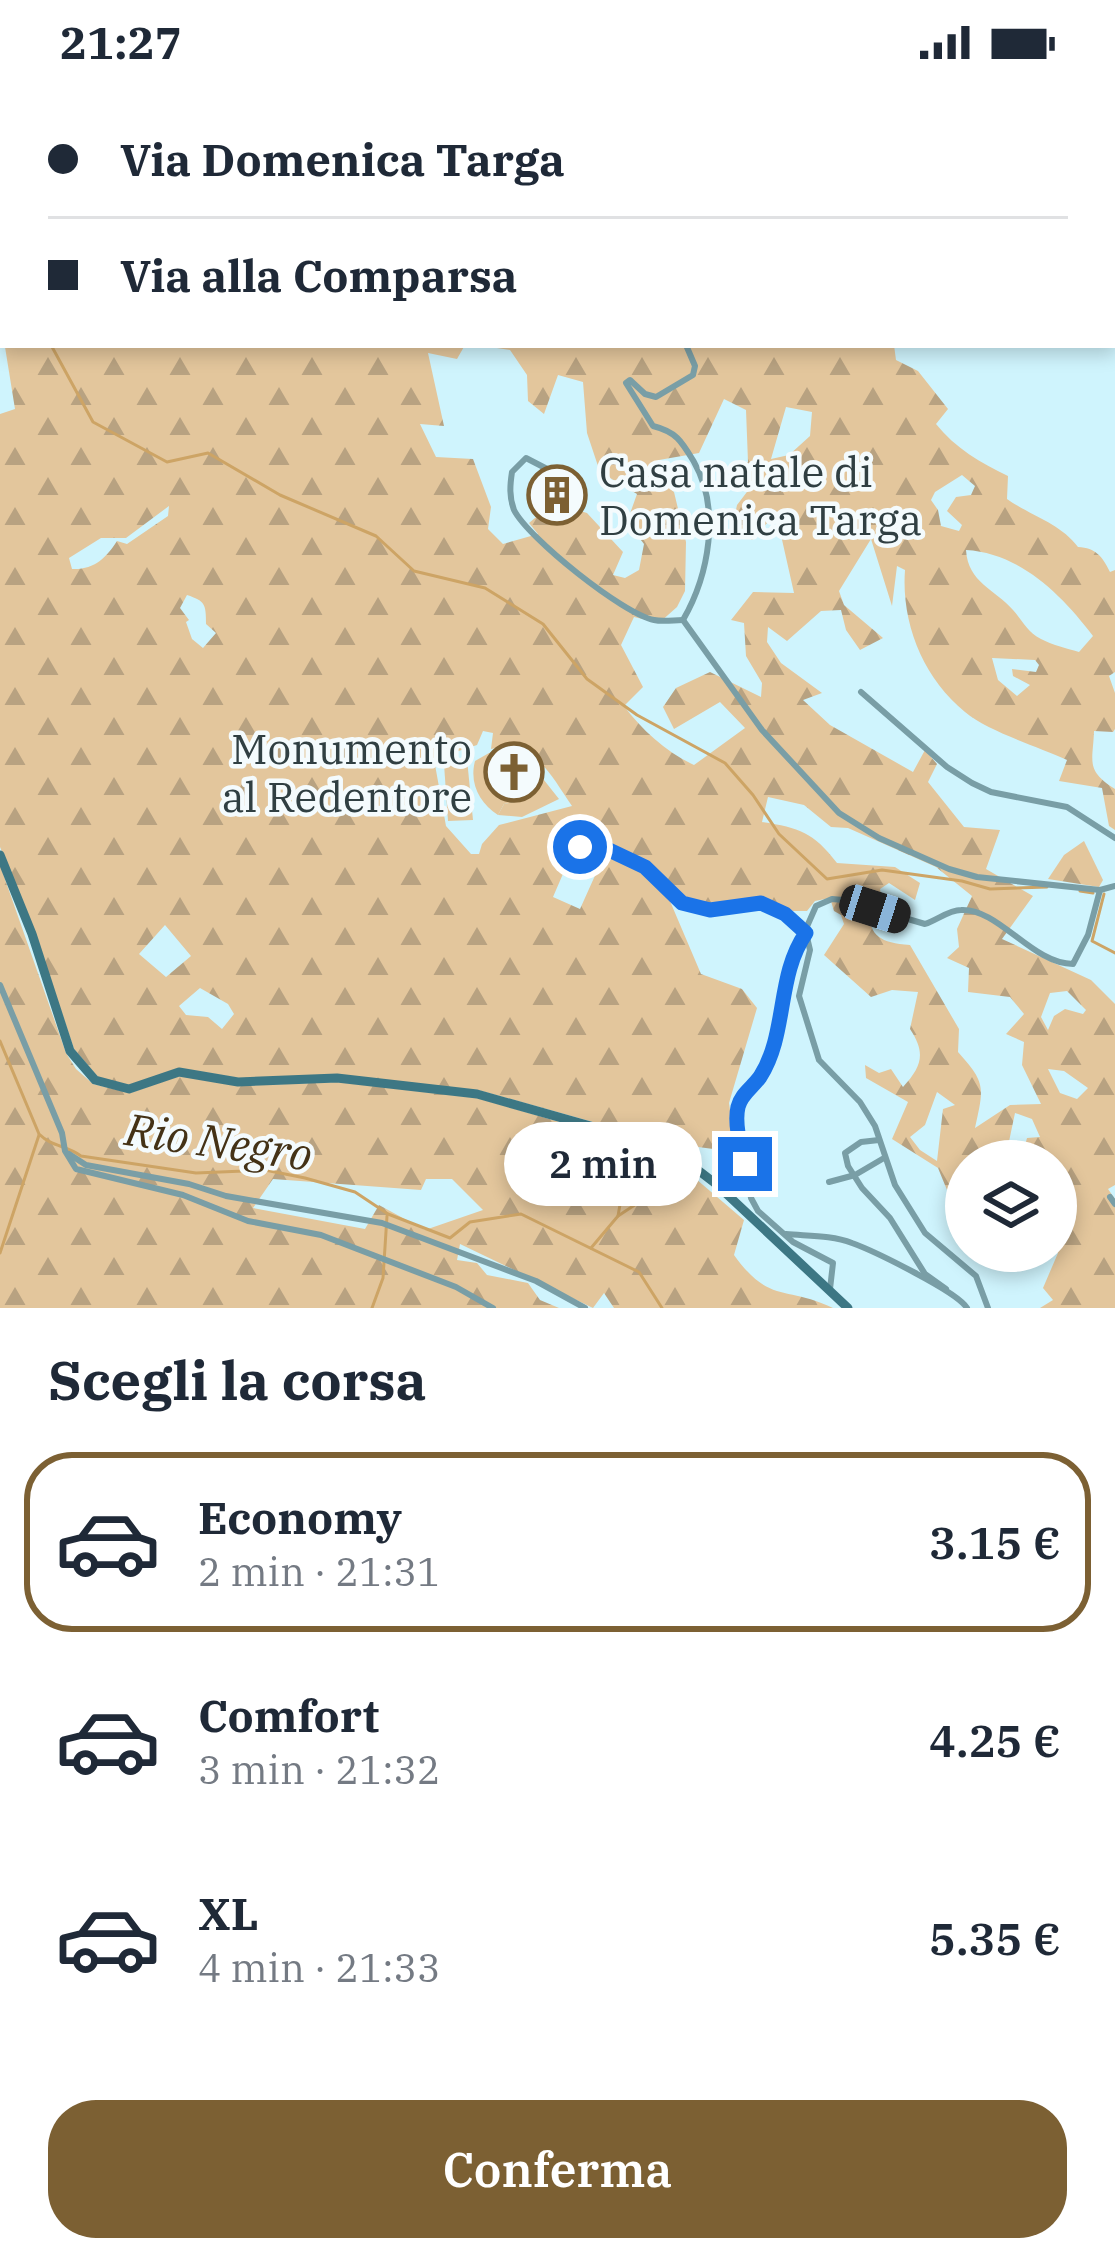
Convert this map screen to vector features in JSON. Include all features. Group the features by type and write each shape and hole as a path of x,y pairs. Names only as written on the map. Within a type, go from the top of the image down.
{"main road":[{"path":"0,855 70,1051 95,1080 130,1089 179,1072 238,1082 337,1078 478,1094 632,1138 681,1157 779,1235 848,1308"}],"street":[{"path":"682,620 695,599 706,555 709,505 705,480 680,438 653,426 626,383 630,380 656,397 679,385 693,375 687,348"},
{"path":"565,484 554,472 526,458 512,472 510,495 516,513 623,607 653,620 682,620"},
{"path":"682,620 762,730 839,813 879,838 977,877 1100,890 1115,886"},
{"path":"861,692 946,767 972,783 992,792 1066,807 1115,838"},
{"path":"580,847 593,834 607,849 645,867 682,903 710,910 761,903 785,914 806,933 809,950 799,996 819,1060 860,1102 875,1126 884,1158 926,1233 976,1276 988,1308"},
{"path":"830,1289 833,1263 779,1235 758,1211 751,1198 737,1119 744,1093 760,1077 778,1033 788,972 816,906 832,899 925,924 962,910 981,915 1046,956 1073,964 1088,934 1100,890"},
{"path":"0,985 76,1168 183,1195 248,1221 321,1235 456,1287 493,1308"},
{"path":"879,1140 868,1139 845,1153 855,1175 926,1274 967,1308"},
{"path":"65,1147 86,1165 287,1209 382,1223 536,1281 585,1308"},
{"path":"829,1182 855,1175 884,1158"},
{"path":"779,1235 852,1242 946,1289"}],"green space":[{"path":"5,348 463,348 457,359 428,353 444,426 420,424 436,457 473,459 491,507 488,529 503,544 538,534 529,523 553,503 587,513 623,552 613,575 625,578 639,570 644,544 627,522 637,494 600,472 587,433 583,382 558,375 544,414 528,401 527,375 510,350 497,348 894,348 896,360 918,371 948,409 936,424 943,433 1008,476 1007,499 1054,526 1078,547 1094,551 1110,572 1115,570 1115,672 1109,676 1115,693 1115,729 1094,731 1092,758 1099,776 1115,789 1115,830 1109,826 1102,788 1059,781 1067,760 987,726 965,712 937,683 911,629 905,570 897,566 892,606 871,539 839,591 844,605 883,638 860,650 846,630 841,610 821,611 787,641 768,627 767,642 781,663 822,693 803,700 830,725 913,772 925,750 937,764 928,782 964,827 1000,830 986,869 1033,896 1002,939 1091,980 1115,1004 1115,1185 1108,1189 1115,1199 1115,1308 1040,1308 1053,1300 1043,1288 1050,1272 1077,1272 1077,1140 1026,1140 1040,1137 1032,1119 1015,1113 1009,1140 945,1140 945,1185 938,1168 892,1139 908,1102 866,1078 865,1065 879,1073 891,1069 903,1087 909,1079 920,1059 910,1029 918,992 892,990 871,997 824,955 844,924 830,898 815,901 807,911 793,911 761,900 724,907 667,894 701,974 742,989 757,1008 729,1103 736,1152 668,1143 478,1090 401,1082 239,1078 179,1068 129,1085 98,1077 74,1049 0,847 0,414 15,409","holes":["724,399 746,410 748,462 731,468 753,484 737,505 730,539 740,528 752,540 776,513 794,593 753,592 731,620 744,623 746,656 762,683 761,697 710,672 676,688 663,707 674,729 720,702 745,728 694,765 655,740 624,706 643,687 621,645 634,617 659,623 677,607 685,591 686,542 674,492 657,477 659,460 699,453","786,407 812,412 810,436 789,455 771,459","962,475 975,486 971,495 956,497 947,511 962,525 959,531 941,526 931,500 935,492","169,506 168,516 127,544 117,541 93,565 72,569 69,558 101,538 126,538","966,550 1022,568 1068,606 1093,636 1079,652 1041,639 977,578","187,595 203,604 206,624 216,633 203,648 192,639 189,620 180,608","992,658 1035,660 1039,665 1036,672 1012,669 1013,676 1030,685 1017,696 998,680","483,731 493,733 491,749 506,747 530,754 572,806 499,825 479,854 471,854 446,826 434,759 477,745","768,797 804,805 831,827 848,828 936,867 972,896 957,929 959,947 947,958 969,968 968,992 1010,997 1024,1014 1006,1034 1024,1042 1022,1065 1041,1104 1010,1105 975,1128 980,1086 958,1052 959,1029 910,945 881,939 870,920 870,899 883,907 880,889 889,883 915,900 920,883 895,867 837,863 805,833 762,822","578,839 602,860 580,909 553,897","165,925 191,956 166,977 139,954","200,988 228,1004 234,1014 222,1029 208,1017 186,1015 179,1006","1067,991 1086,1010 1083,1014 1065,1009 1054,1016 1048,1030 1041,1017 1050,993","1048,1069 1064,1071 1088,1088 1077,1099 1060,1093","937,1092 955,1105 943,1109 937,1161 910,1137 925,1125"]},
{"path":"509,750 505,787 512,787 522,768 528,765 536,770 519,801 504,804 498,815 478,792 475,761"},
{"path":"467,759 473,820 448,821 444,764"},
{"path":"536,770 559,799 522,817 498,815 504,804 519,801"},
{"path":"1084,841 1103,880 1099,887 1048,879 1064,855"},
{"path":"0,865 66,1053 93,1084 130,1093 179,1076 238,1086 337,1082 477,1098 639,1145 689,1173 744,1220 734,1255 758,1281 833,1308 614,1308 604,1293 593,1308 460,1244 457,1260 477,1263 487,1275 528,1283 540,1300 559,1308 0,1308","holes":["273,1179 421,1190 426,1179 452,1179 483,1210 425,1230 379,1205 365,1229 253,1208"]}],"waterway":[{"path":"53,348 93,422 167,462 208,453 280,495 376,536 414,571 485,588 543,624 587,679 637,715 725,763 779,834 827,879 882,870 990,889 1047,887"},
{"path":"1080,891 1093,893"},
{"path":"1104,894 1092,941 1115,953"},
{"name":"Rio Negro","path":"0,1041 39,1134 81,1156 196,1173 265,1170 305,1178 355,1192 388,1214 450,1238 470,1222 521,1214 639,1272 662,1308"},
{"path":"0,1253 39,1135"},
{"path":"618,1216 629,1153"},
{"path":"591,1248 618,1216 677,1177"},
{"path":"372,1308 383,1278 387,1216"}],"place":[{"name":"Casa natale di Domenica Targa","path":"557,495"},
{"name":"Monumento al Redentore","path":"514,772"}],"route":[{"path":"580,847 593,834 607,849 645,867 682,903 710,910 761,903 785,914 806,933 788,972 778,1033 760,1077 738,1107 745,1164"}]}
